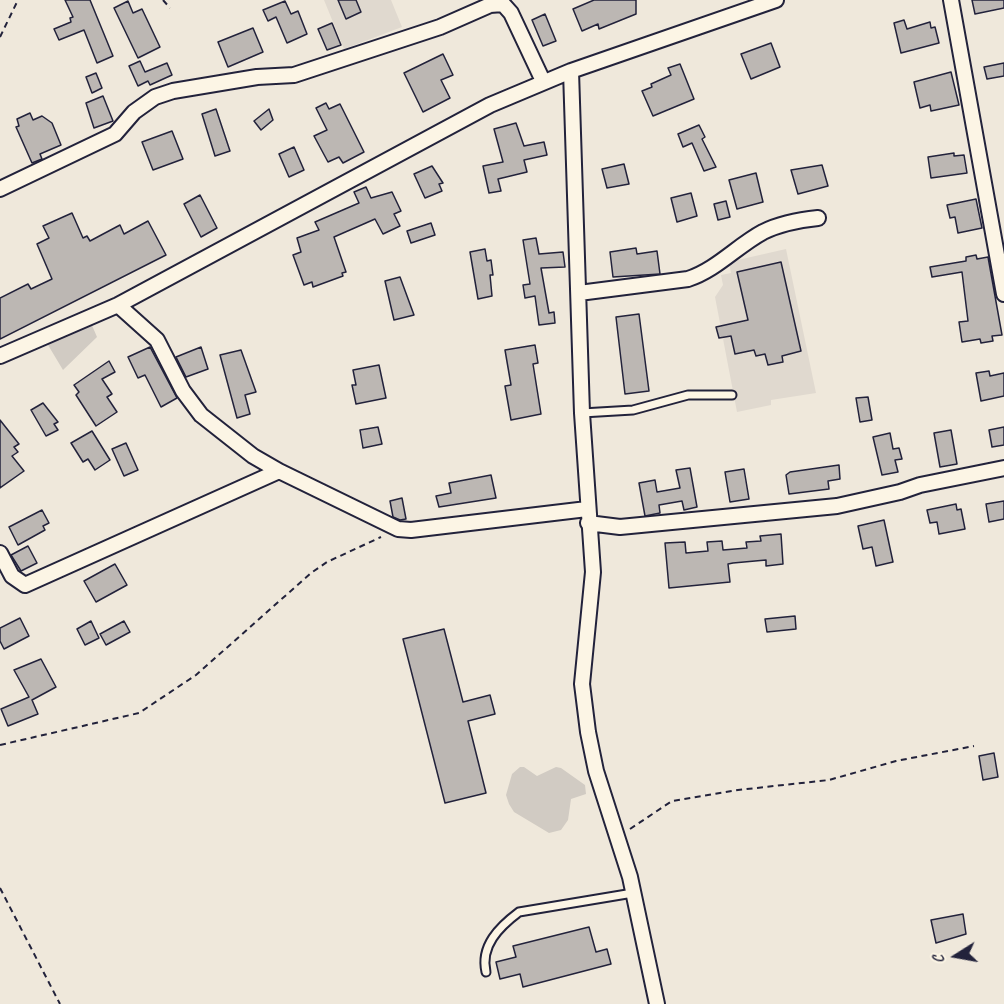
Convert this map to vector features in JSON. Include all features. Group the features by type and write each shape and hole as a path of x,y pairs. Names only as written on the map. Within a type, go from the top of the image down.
{"street":[{"path":"0,356 118,304 490,105 543,81 776,0"},
{"path":"951,0 1004,294"},
{"path":"0,189 115,134 135,112 154,97 212,84 257,77 294,75 441,27 490,5 503,4 511,13 543,81"},
{"path":"572,71 582,413 592,593 582,684 596,771 616,827 657,1004"},
{"path":"579,293 688,279 704,274 763,232 796,220 818,218"},
{"path":"118,304 157,340 183,391 201,415 253,456 398,529 411,530 588,516 620,527 837,506 900,492 920,485 1004,468"},
{"path":"0,553 12,576 25,585 279,471"}],"lane":[{"path":"582,413 633,410 688,395 732,395"},
{"path":"486,972 483,959 485,950 509,920 519,912 633,893"}],"path":[{"path":"0,37 18,0"},
{"path":"163,0 170,8"},
{"path":"0,745 139,713 196,675 311,573 336,558 398,529"},
{"path":"616,827 626,830 633,828 672,801 738,790 829,780 896,761 974,747"},
{"path":"0,888 60,1004"}],"shaded area":[{"path":"324,0 391,0 402,27 344,49"},
{"path":"786,249 816,393 771,400 771,405 737,412 715,297 723,285 721,275 731,273 729,262"},
{"path":"91,323 97,337 63,370 48,345"},
{"path":"520,767 524,767 537,776 556,767 561,768 585,785 586,794 571,799 568,820 561,830 549,833 514,812 506,795 512,774"}],"building":[{"path":"65,0 90,0 113,56 97,63 84,30 59,40 54,29 71,22 70,18 73,17"},
{"path":"338,0 356,0 361,12 346,19"},
{"path":"594,0 636,0 636,14 599,29 598,24 582,31 573,9"},
{"path":"972,0 1004,0 1004,8 975,14"},
{"path":"128,1 133,13 142,9 160,47 138,58 114,8"},
{"path":"285,1 291,14 298,11 307,34 287,43 276,17 268,21 263,10"},
{"path":"545,14 556,41 543,46 532,20"},
{"path":"904,20 907,29 930,22 931,28 935,27 939,43 901,53 894,23"},
{"path":"332,23 341,45 327,50 318,29"},
{"path":"253,28 263,52 228,67 218,42"},
{"path":"771,43 780,67 751,79 741,54"},
{"path":"443,54 453,75 441,80 450,98 423,112 404,73"},
{"path":"140,61 145,72 167,63 172,75 150,85 148,81 138,86 129,66"},
{"path":"1004,63 1004,76 987,79 984,67"},
{"path":"680,64 694,99 653,116 642,91 671,75 668,68"},
{"path":"951,72 959,105 931,111 930,105 920,108 914,82"},
{"path":"96,73 102,88 92,93 86,77"},
{"path":"103,96 113,121 94,128 86,103"},
{"path":"326,103 329,109 340,104 364,152 343,163 339,157 328,162 314,136 327,130 316,108"},
{"path":"216,109 230,151 215,156 202,114"},
{"path":"269,109 273,120 261,130 254,121"},
{"path":"30,113 33,120 42,116 52,123 61,145 40,154 42,159 32,163 16,127 19,126 17,119"},
{"path":"516,123 524,146 544,142 547,155 524,160 527,172 498,179 501,191 489,193 483,166 503,162 494,129"},
{"path":"699,125 705,137 702,139 716,167 704,171 692,143 683,147 678,134"},
{"path":"172,131 183,159 153,170 142,142"},
{"path":"294,147 304,170 289,177 279,154"},
{"path":"954,153 954,156 964,155 967,173 931,178 928,157"},
{"path":"624,164 629,184 607,188 602,169"},
{"path":"822,165 828,186 798,194 791,170"},
{"path":"432,166 443,183 439,184 442,191 425,198 414,174"},
{"path":"756,173 763,202 737,209 729,180"},
{"path":"366,187 371,198 392,192 401,211 394,214 400,226 383,234 375,219 334,237 346,272 342,273 343,276 313,287 312,282 304,285 293,255 301,252 297,238 319,230 315,222 359,203 354,192"},
{"path":"691,193 697,216 677,222 671,198"},
{"path":"200,195 217,228 201,237 184,204"},
{"path":"976,199 982,228 958,233 955,217 950,218 947,205"},
{"path":"726,201 730,217 718,220 714,204"},
{"path":"72,213 83,238 87,236 90,241 120,225 124,234 148,221 166,255 0,339 0,298 28,284 31,289 52,279 37,244 49,238 43,226"},
{"path":"431,223 435,235 411,243 407,231"},
{"path":"536,238 539,254 563,252 565,267 541,268 549,313 554,312 555,323 539,325 535,296 525,298 523,285 530,284 523,240"},
{"path":"636,248 637,254 657,251 660,274 613,277 610,252"},
{"path":"485,249 487,261 491,260 492,296 478,299 470,252"},
{"path":"976,255 977,259 988,257 1002,335 992,336 993,341 981,343 980,339 962,342 959,322 968,321 962,272 932,277 930,267 966,261 966,257"},
{"path":"781,262 801,351 782,356 783,362 768,365 765,354 756,356 754,350 735,354 731,336 719,338 716,327 748,320 737,272"},
{"path":"400,277 414,315 394,320 385,281"},
{"path":"639,314 649,391 625,394 616,317"},
{"path":"535,345 538,363 533,364 541,414 511,420 505,386 511,385 505,350"},
{"path":"150,347 177,398 161,407 145,375 138,378 128,357"},
{"path":"201,347 208,369 186,377 176,357"},
{"path":"241,350 256,392 245,395 250,414 237,418 220,355"},
{"path":"109,361 115,372 102,379 112,394 107,397 117,412 96,426 76,395 79,392 74,385"},
{"path":"379,365 386,398 356,404 352,385 356,385 353,370"},
{"path":"989,371 990,376 1004,373 1004,396 981,401 976,373"},
{"path":"868,397 872,420 860,422 856,398"},
{"path":"43,403 58,422 54,424 58,430 46,436 31,410"},
{"path":"0,420 19,444 14,447 18,452 12,456 24,471 0,488"},
{"path":"378,427 382,444 363,448 360,430"},
{"path":"1004,427 1004,445 992,447 989,430"},
{"path":"951,430 957,464 940,467 934,433"},
{"path":"92,431 110,460 95,470 88,459 83,462 71,443"},
{"path":"890,433 893,449 899,448 902,459 895,460 898,472 882,475 873,437"},
{"path":"126,443 138,470 124,476 112,449"},
{"path":"839,465 840,479 828,481 829,489 789,494 786,475 790,472"},
{"path":"690,468 697,507 684,510 682,501 659,505 660,513 645,516 639,483 655,480 657,492 680,488 676,470"},
{"path":"744,469 749,499 730,502 725,472"},
{"path":"491,475 496,498 439,507 436,496 451,493 449,483"},
{"path":"402,498 406,519 400,520 393,517 390,501"},
{"path":"1004,501 1004,519 989,522 986,504"},
{"path":"956,504 957,510 961,509 965,529 939,534 937,522 930,523 927,510"},
{"path":"42,510 49,523 43,526 45,530 18,545 9,527"},
{"path":"884,520 893,562 876,566 872,547 863,549 858,526"},
{"path":"781,534 783,564 766,566 766,560 728,564 730,582 669,588 665,543 685,542 686,553 708,551 707,542 722,541 723,550 747,548 746,542 761,541 760,536"},
{"path":"28,546 37,563 21,571 11,555"},
{"path":"115,564 127,585 96,602 84,581"},
{"path":"795,616 796,629 767,632 765,619"},
{"path":"20,618 29,636 4,649 0,641 0,628"},
{"path":"91,621 99,638 85,645 77,629"},
{"path":"124,621 130,632 106,645 100,634"},
{"path":"444,629 463,702 490,695 495,714 468,721 486,793 445,803 403,639"},
{"path":"41,659 56,687 32,700 38,714 8,726 1,709 29,697 14,670"},
{"path":"994,753 998,777 983,780 979,756"},
{"path":"963,914 966,934 936,943 931,920"},
{"path":"589,927 596,952 607,949 611,964 523,987 520,974 500,979 496,962 516,957 513,946"}]}
